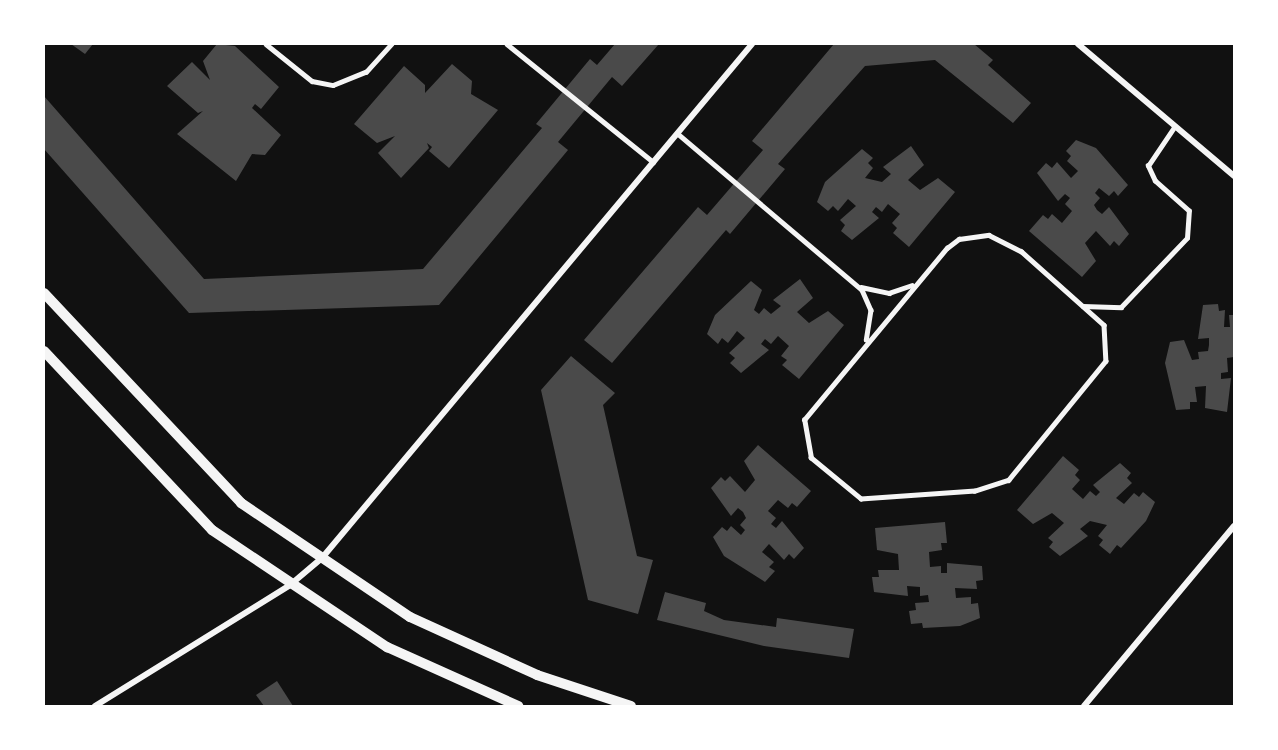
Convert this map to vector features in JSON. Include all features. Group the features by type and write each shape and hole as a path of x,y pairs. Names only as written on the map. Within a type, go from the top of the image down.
{"street":[{"path":"95,706 290,585 322,558 752,44"},
{"path":"1078,44 1234,176"},
{"path":"44,293 241,503 410,617 537,675 631,706"},
{"path":"45,357 212,530 290,585 387,647 518,706"},
{"path":"1084,706 1234,526"}],"lane":[{"path":"266,44 312,81 333,85 366,72 391,44"},
{"path":"507,44 653,162"},
{"path":"1083,306 1121,307 1187,238 1189,211 1155,181 1148,166 1175,126"},
{"path":"676,134 856,285 871,310 866,343"},
{"path":"989,235 1021,251 1083,306 1107,332 1106,361 1010,480 986,489 861,499 811,458 804,420 919,280 959,239 989,235"},
{"path":"856,285 889,293 919,280"}],"building":[{"path":"71,44 93,44 85,54"},
{"path":"217,44 235,46 279,87 261,109 255,104 252,108 281,135 265,155 252,154 236,181 177,134 203,111 198,113 167,86 192,62 210,80 203,61"},
{"path":"615,44 659,44 622,86 612,77 558,142 568,150 439,305 189,313 44,149 44,96 204,279 423,269 542,128 536,124 590,59 597,65"},
{"path":"834,44 974,44 993,60 988,65 1031,103 1013,123 935,60 865,66 778,164 785,169 730,234 726,230 612,363 584,340 698,207 707,215 763,150 752,141"},
{"path":"452,64 472,81 471,94 498,110 449,168 429,151 432,147 427,143 429,148 401,178 378,153 395,136 377,143 354,124 404,66 425,85 425,93"},
{"path":"1076,140 1096,148 1128,185 1118,196 1114,191 1109,196 1099,188 1095,193 1100,198 1094,205 1097,210 1102,214 1109,207 1129,234 1119,246 1114,241 1110,246 1096,231 1085,243 1096,261 1082,277 1029,231 1043,215 1048,219 1052,214 1062,223 1072,211 1065,204 1070,198 1065,194 1058,201 1037,173 1046,163 1052,168 1057,162 1071,178 1078,171 1067,161 1071,156 1066,151"},
{"path":"911,146 924,165 908,180 920,190 938,178 955,192 909,247 893,233 897,228 892,223 900,214 888,204 882,212 876,207 872,212 879,218 852,240 841,231 845,225 840,220 856,206 848,199 838,211 833,206 828,211 817,202 825,182 862,149 873,158 868,163 873,168 865,178 882,182 891,174 883,167"},
{"path":"800,279 813,298 797,312 809,323 828,311 844,325 799,379 782,365 787,360 781,356 789,346 778,336 771,344 765,339 761,344 769,350 741,373 730,363 735,358 729,353 745,338 737,331 728,343 722,338 718,344 707,334 715,315 751,281 762,290 754,310 759,314 764,308 771,314 781,306 773,300"},
{"path":"1218,304 1219,311 1225,310 1224,327 1230,327 1229,315 1234,315 1234,357 1227,358 1228,372 1221,373 1221,379 1231,378 1227,412 1205,408 1206,386 1195,387 1197,402 1190,402 1190,409 1176,410 1165,363 1170,342 1184,340 1192,360 1199,359 1198,352 1208,351 1209,345 1209,338 1198,339 1203,305"},
{"path":"571,356 615,393 603,405 637,556 653,560 638,614 588,600 541,390"},
{"path":"758,445 811,491 797,507 792,503 788,508 778,500 768,511 776,518 771,524 776,528 782,521 804,548 794,559 789,554 784,560 769,544 762,552 774,562 769,567 775,571 765,582 724,556 713,537 722,527 727,531 731,526 741,535 745,530 740,525 746,518 743,512 738,508 731,516 711,488 721,477 725,481 730,476 745,492 755,480 744,461"},
{"path":"1063,456 1079,470 1075,475 1080,480 1072,489 1083,499 1090,491 1096,496 1100,492 1093,485 1120,463 1131,473 1127,478 1132,483 1116,498 1124,504 1134,493 1139,497 1143,492 1155,502 1146,521 1121,548 1117,545 1110,554 1099,545 1103,540 1098,536 1107,525 1090,521 1080,529 1088,536 1060,556 1049,547 1053,542 1048,538 1064,523 1052,513 1033,524 1017,510"},
{"path":"945,522 947,543 941,543 942,550 929,552 930,567 941,566 941,573 947,573 947,563 982,566 983,580 976,581 977,589 955,588 956,598 971,597 971,604 978,603 980,618 960,626 923,628 922,623 911,624 909,611 916,610 915,603 929,602 928,595 920,596 920,587 907,586 908,596 874,592 872,577 879,577 878,570 899,570 898,554 877,550 875,528"},
{"path":"665,592 706,603 704,611 724,620 776,627 777,618 854,629 849,658 764,646 657,620"},
{"path":"277,681 293,706 264,706 256,695"}]}
